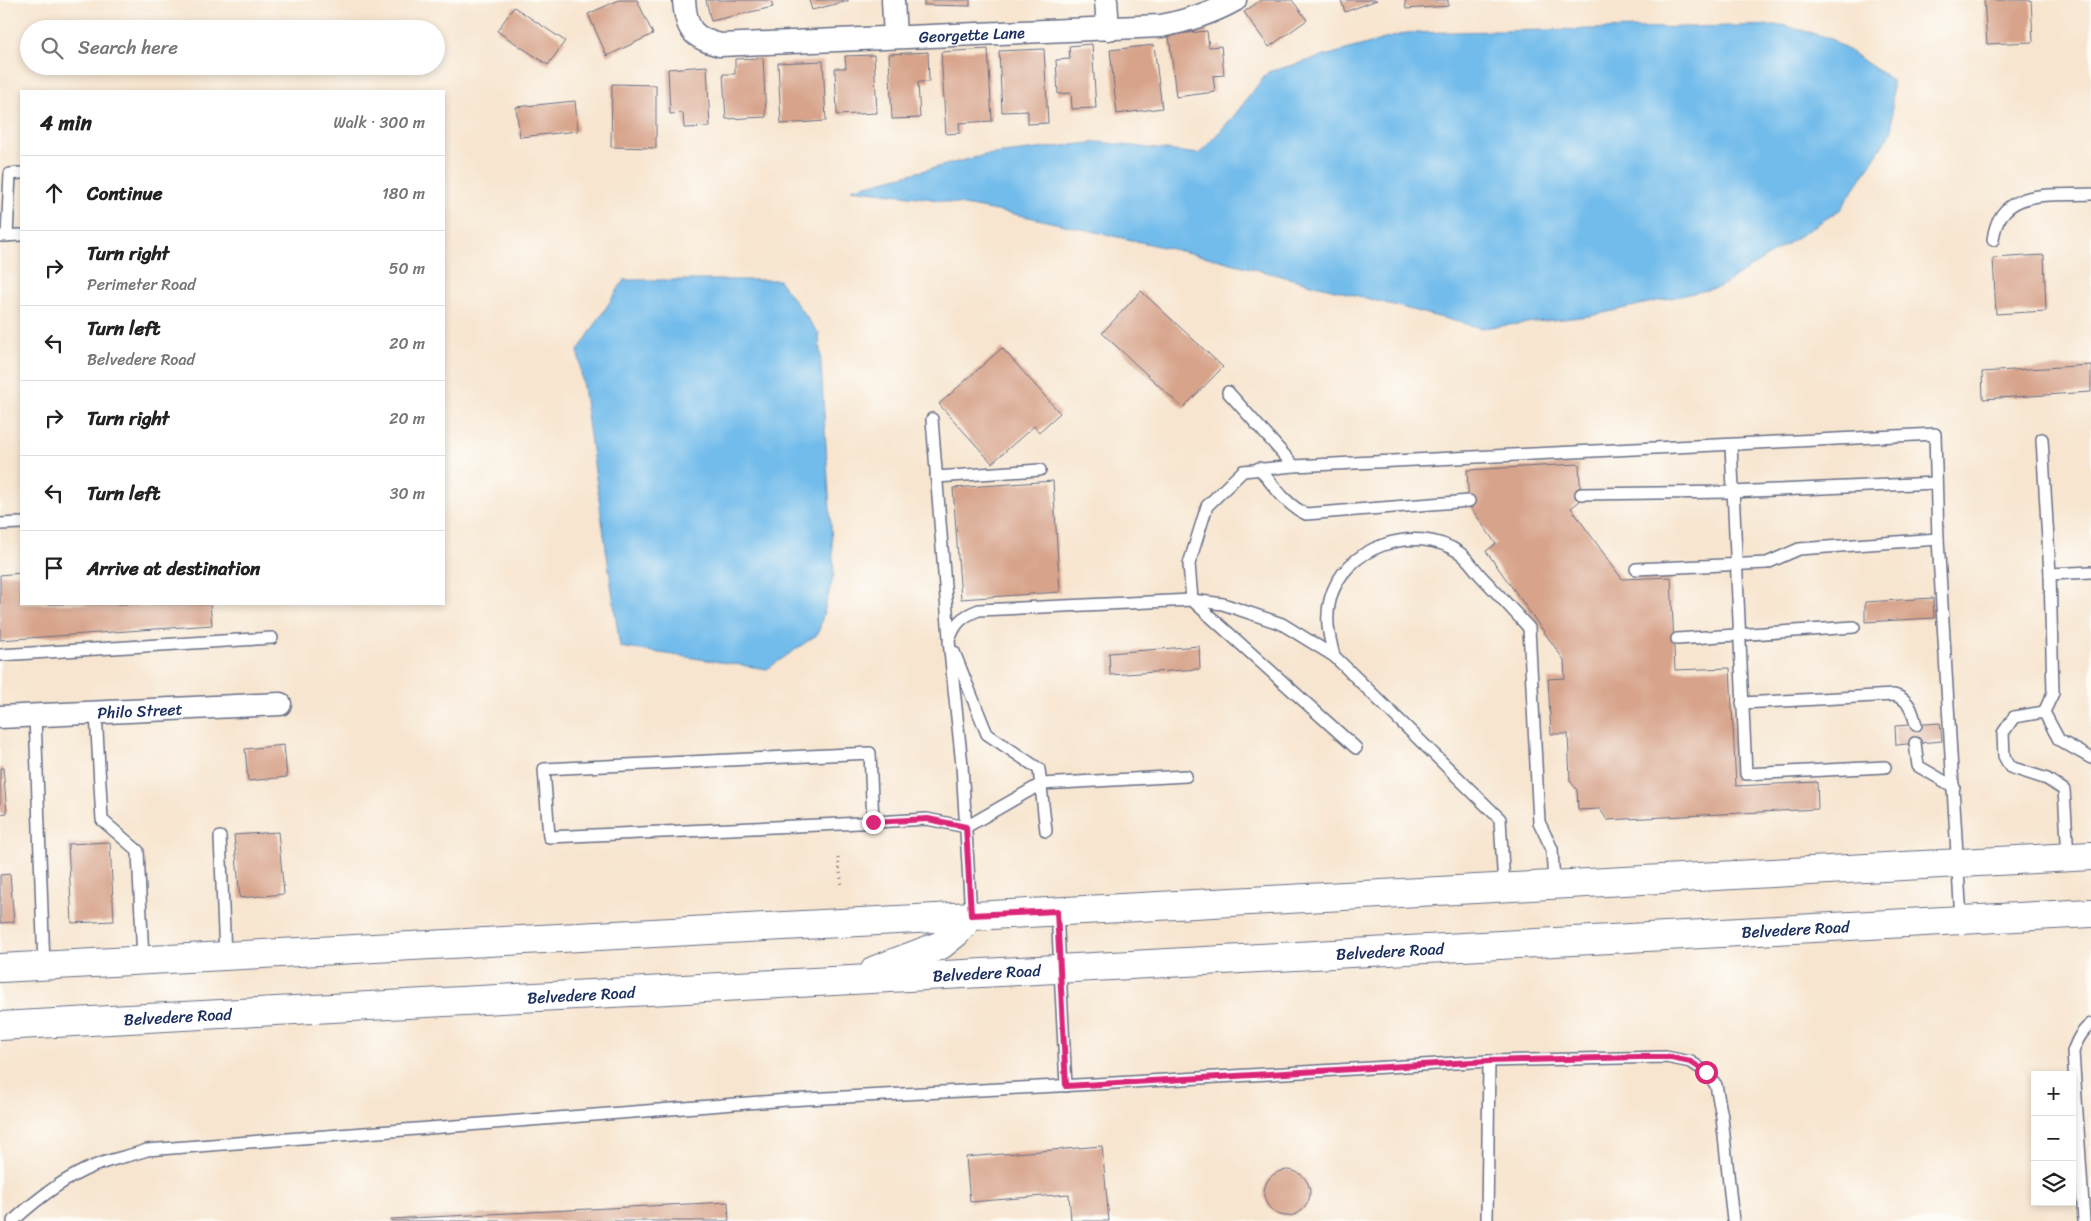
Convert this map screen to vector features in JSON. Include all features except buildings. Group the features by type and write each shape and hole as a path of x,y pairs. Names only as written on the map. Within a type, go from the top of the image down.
{"main road":[{"path":"0,968 2079,856"},
{"name":"Belvedere Road","path":"1,1026 2091,913"},
{"path":"846,981 941,945 957,932 971,915"}],"street":[{"name":"Georgette Lane","path":"684,0 685,14 690,30 703,41 720,44 1161,26 1181,22 1220,8 1235,0"},
{"path":"893,0 896,37"},
{"path":"1106,0 1108,29"},
{"name":"Philo Street","path":"0,717 280,704"}],"lane":[{"path":"20,173 10,174 4,236 20,235"},
{"path":"1993,240 1994,228 1999,216 2008,206 2019,200 2031,197 2091,194"},
{"path":"1228,392 1294,466"},
{"path":"932,419 966,827 971,915"},
{"path":"1356,748 1192,600 1188,564 1207,506 1243,471 1294,466 1935,434 1938,539 1961,920"},
{"path":"2042,439 2050,574 2053,693 2044,712"},
{"path":"1731,445 1746,774 1885,767"},
{"path":"1259,468 1292,506 1306,514 1469,501"},
{"path":"936,477 1040,470"},
{"path":"1581,494 1732,492 1936,483"},
{"path":"0,524 20,523"},
{"path":"1334,656 1326,625 1330,599 1342,575 1360,556 1384,544 1409,539 1436,542 1460,553 1529,628 1539,822 1552,850 1554,884"},
{"path":"1636,569 1767,562 1799,549 1938,539"},
{"path":"2050,574 2091,572"},
{"path":"1046,831 1039,769 987,734 949,641 952,630 959,620 979,610 1192,600 1223,604 1282,624 1334,656 1500,819 1504,886"},
{"path":"1677,639 1854,627"},
{"path":"0,655 272,638"},
{"path":"1742,703 1894,695 1908,702 1912,708 1916,725"},
{"path":"2044,712 2059,740 2091,758"},
{"path":"2044,712 2014,717 2003,732 2004,756 2010,767 2047,779 2064,790 2079,856"},
{"path":"96,713 102,820 138,851 143,960"},
{"path":"35,716 44,966"},
{"path":"1915,743 1918,766 1954,787"},
{"path":"873,822 870,753 544,769 549,838 873,822 928,819 966,827 1041,784 1186,776"},
{"path":"220,837 225,955"},
{"path":"1057,911 1066,1086"},
{"path":"2084,1221 2073,1052 2077,1040 2084,1029 2091,1024"},
{"path":"14,1221 33,1202 65,1181 94,1166 147,1150 787,1100 1489,1061 1666,1057 1691,1062 1706,1072 1716,1085 1722,1116 1733,1221"},
{"path":"1487,1221 1489,1061"}],"path":[{"path":"838,858 842,886"}],"water":[{"path":"1782,25 1830,38 1892,80 1892,131 1841,209 1720,287 1590,316 1481,328 1212,258 1024,216 926,198 851,189 985,155 1099,142 1199,154 1233,117 1268,72 1406,33"},
{"path":"624,280 779,280 819,334 834,574 818,634 767,669 620,647 578,351"}],"route":[{"path":"873,822 928,819 966,827 971,915 1057,911 1066,1086 1489,1061 1638,1057 1666,1057 1691,1062 1706,1072"}]}
